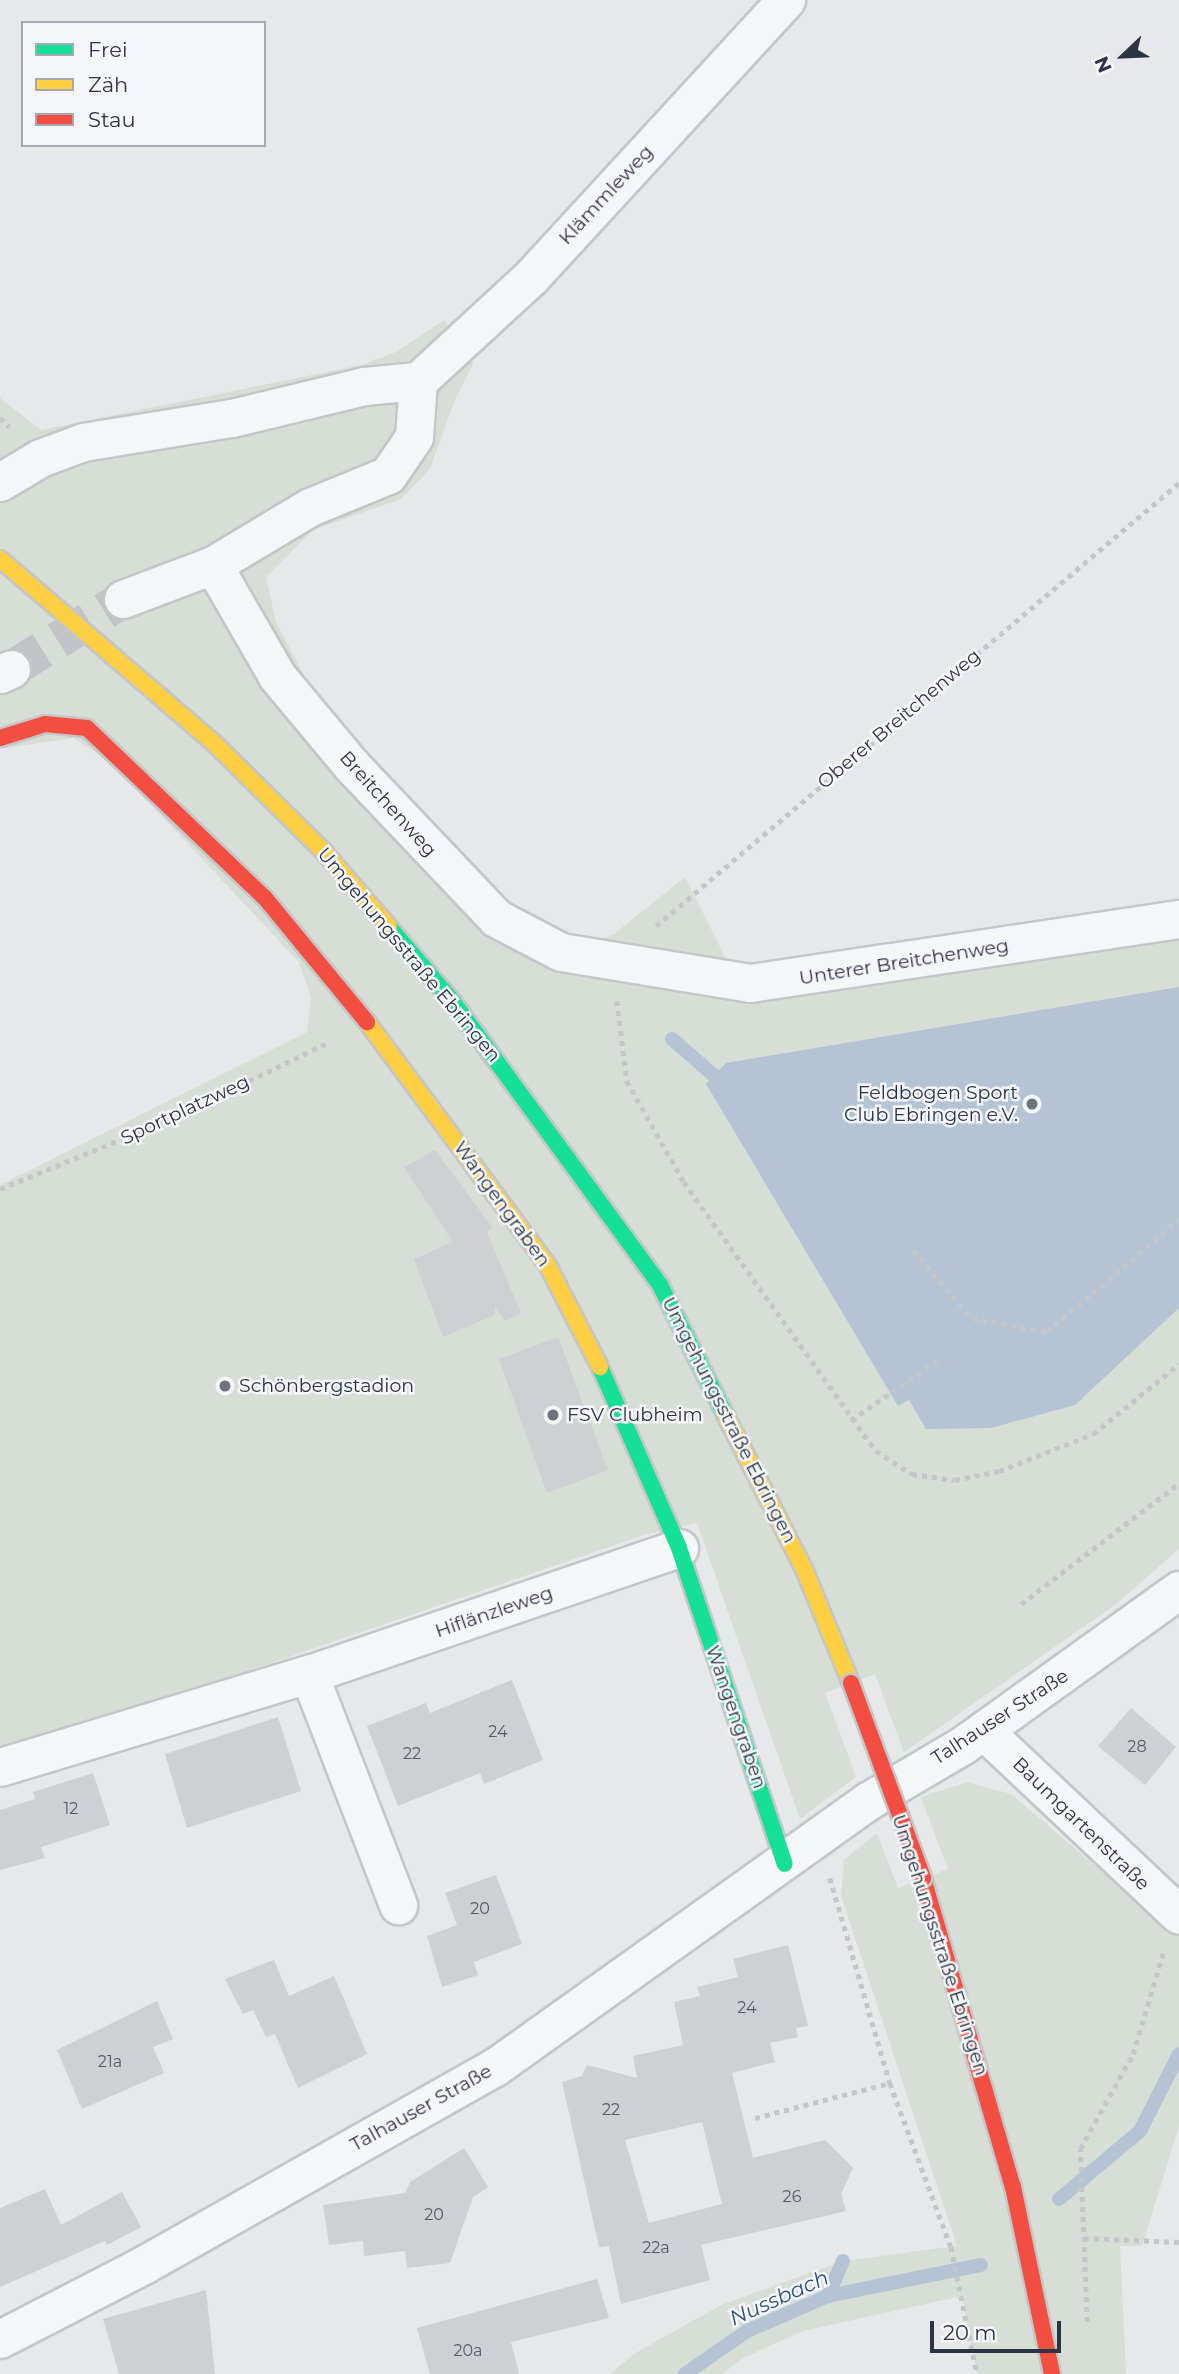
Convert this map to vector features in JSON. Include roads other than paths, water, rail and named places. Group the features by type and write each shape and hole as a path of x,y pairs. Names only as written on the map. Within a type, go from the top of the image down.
{"street":[{"name":"Klämmleweg","path":"418,381 531,277 786,0"},
{"path":"0,482 40,458 83,442 232,418 364,386 418,381 414,437 388,475 310,508 213,565 123,599"},
{"name":"Umgehungsstraße Ebringen","path":"0,559 214,743 324,852 453,1002 544,1121 660,1285 804,1569 923,1878 1013,2187 1052,2374"},
{"name":"Breitchenweg","path":"213,565 277,676 352,766 496,918 561,952 620,962"},
{"name":"Wangengraben","path":"0,738 45,724 87,728 265,898 368,1023 548,1266 582,1325 679,1548 785,1864"},
{"name":"Unterer Breitchenweg","path":"620,962 723,981 777,981 1179,919"},
{"name":"Hiflänzleweg","path":"0,1767 309,1674 679,1548"},
{"name":"Talhauser Straße","path":"0,2339 145,2264 495,2067 819,1840 868,1801 984,1731 1179,1590"},
{"path":"309,1674 398,1905"},
{"name":"Baumgartenstraße","path":"984,1731 1172,1927"}],"water":[{"path":"1179,987 1179,1308 1075,1405 991,1428 926,1429 909,1400 898,1406 706,1084 726,1063"}],"waterway":[{"path":"672,1039 726,1086"},
{"name":"Nussbach","path":"1059,2199 1140,2131 1179,2054"},
{"path":"828,2296 843,2261"},
{"name":"Nussbach","path":"685,2374 747,2331 828,2296 981,2265"}],"tunnel":[{"path":"11,669 123,599"}],"place":[{"name":"Feldbogen Sport Club Ebringen e.V.","path":"1032,1104"},
{"name":"Schönbergstadion","path":"225,1386"},
{"name":"FSV Clubheim","path":"553,1415"}]}
